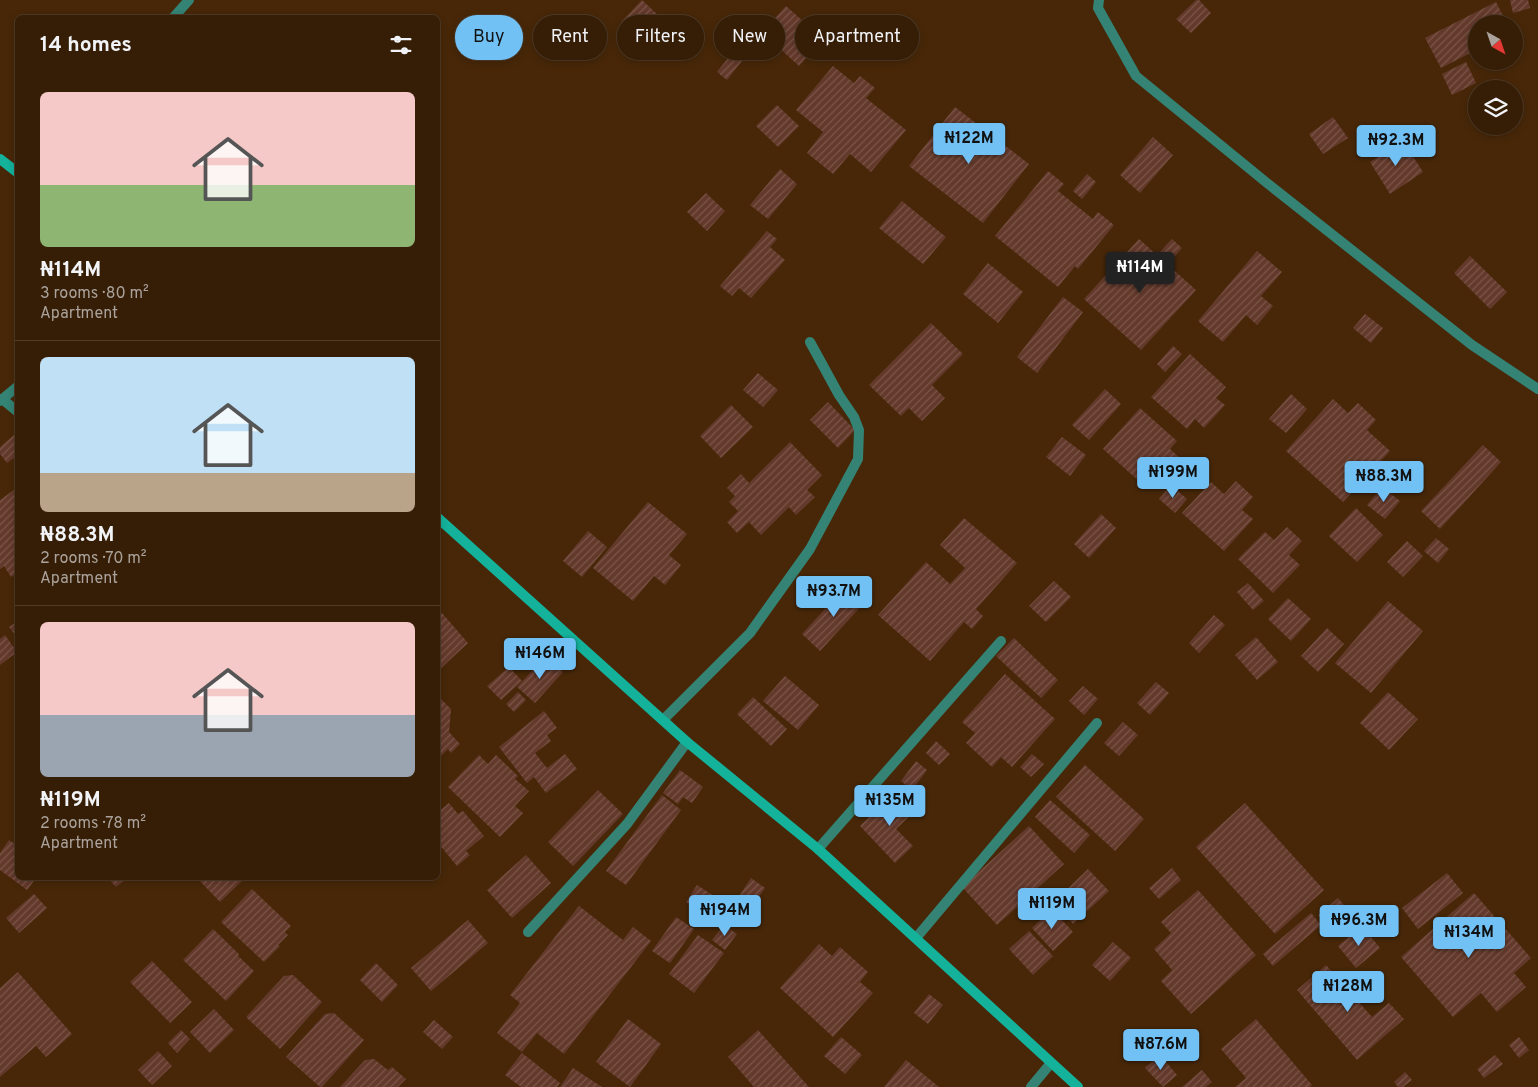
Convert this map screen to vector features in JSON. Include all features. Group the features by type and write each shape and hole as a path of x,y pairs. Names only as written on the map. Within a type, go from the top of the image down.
{"street":[{"path":"176,15 189,0"},
{"path":"1098,0 1098,8 1136,76 1267,184 1472,345 1538,389"},
{"path":"0,160 15,171"},
{"path":"663,720 750,633 810,550 858,459 859,430 810,342"},
{"path":"15,388 1,400 15,410"},
{"path":"440,520 686,742 818,849 1078,1087"},
{"path":"818,849 1001,641"},
{"path":"916,938 1097,723"},
{"path":"528,932 627,824 686,742"},
{"path":"1031,1087 1051,1063"}],"building":[{"path":"642,0 658,15 628,15"},
{"path":"1196,0 1199,0 1211,13 1191,33 1176,19"},
{"path":"1510,0 1528,0 1530,8 1513,13"},
{"path":"1496,2 1502,15 1470,15"},
{"path":"786,6 796,15 795,60 804,60 799,66 785,53 785,15 778,15"},
{"path":"1468,16 1468,54 1441,68 1425,38"},
{"path":"726,60 742,61 727,80 717,72"},
{"path":"1466,62 1468,70 1470,70 1475,80 1468,80 1468,87 1452,95 1442,74"},
{"path":"833,66 854,83 860,76 875,88 866,98 906,130 871,172 850,154 833,174 807,153 823,132 796,110"},
{"path":"777,105 799,126 778,147 756,126"},
{"path":"955,107 1029,164 983,223 909,166"},
{"path":"1333,117 1348,138 1323,154 1309,134"},
{"path":"1153,137 1173,155 1140,193 1120,175"},
{"path":"1403,141 1423,172 1390,194 1370,162"},
{"path":"780,169 797,184 768,219 750,205"},
{"path":"1048,171 1064,184 1058,191 1093,219 1098,212 1114,225 1078,269 1075,266 1058,287 995,236"},
{"path":"1087,174 1096,182 1082,199 1073,191"},
{"path":"706,193 725,211 707,231 687,212"},
{"path":"902,201 946,237 923,264 879,228"},
{"path":"767,231 777,239 770,247 785,260 751,298 739,288 732,296 720,286"},
{"path":"1139,239 1196,290 1141,350 1084,299"},
{"path":"1172,239 1182,248 1168,264 1158,254"},
{"path":"1257,251 1282,272 1261,296 1273,306 1257,325 1246,315 1223,342 1198,321"},
{"path":"1470,256 1507,292 1490,309 1454,273"},
{"path":"988,263 1023,292 998,323 963,294"},
{"path":"1063,297 1083,312 1037,373 1017,357"},
{"path":"1365,314 1383,328 1371,343 1353,328"},
{"path":"931,323 963,354 932,385 945,398 922,421 909,408 901,416 869,385"},
{"path":"1173,346 1182,354 1165,372 1157,364"},
{"path":"1190,354 1226,387 1216,398 1225,405 1204,428 1195,419 1187,429 1151,397"},
{"path":"758,373 778,390 763,407 743,390"},
{"path":"1105,389 1121,404 1089,440 1072,425"},
{"path":"1291,394 1307,409 1286,433 1269,419"},
{"path":"1333,399 1348,413 1358,403 1376,420 1367,430 1390,451 1343,502 1286,451"},
{"path":"828,402 855,430 838,448 810,420"},
{"path":"731,405 753,427 721,458 700,436"},
{"path":"1140,408 1177,441 1170,449 1180,458 1162,478 1152,469 1140,482 1103,449"},
{"path":"15,436 15,457 7,463 0,454 0,447"},
{"path":"1062,437 1086,455 1070,476 1046,457"},
{"path":"790,442 822,475 807,490 815,497 796,515 789,507 761,535 749,522 737,533 727,522 738,511 729,502 735,496 727,488 741,474 749,483"},
{"path":"1483,445 1501,462 1440,529 1421,511"},
{"path":"1236,481 1253,497 1242,510 1253,519 1224,551 1182,513 1211,482 1224,494"},
{"path":"1171,485 1187,499 1175,513 1159,499"},
{"path":"1382,487 1400,501 1385,519 1367,505"},
{"path":"15,489 15,574 11,577 4,566 0,569 0,500"},
{"path":"648,502 687,534 669,555 681,565 665,585 654,576 633,601 593,568"},
{"path":"1356,508 1383,535 1357,562 1329,536"},
{"path":"1101,514 1116,528 1089,558 1074,544"},
{"path":"964,518 1017,563 976,609 983,616 972,629 964,622 930,661 878,615 926,562 950,584 965,568 940,545"},
{"path":"1287,527 1302,541 1289,555 1300,565 1273,593 1238,559 1265,532 1274,540"},
{"path":"588,531 607,547 582,577 563,561"},
{"path":"1436,538 1449,549 1438,563 1424,551"},
{"path":"1407,541 1423,556 1403,577 1387,562"},
{"path":"1054,581 1071,597 1046,622 1029,606"},
{"path":"1248,583 1264,601 1253,610 1237,592"},
{"path":"847,585 865,602 820,651 802,634"},
{"path":"1288,598 1311,619 1291,641 1268,619"},
{"path":"1388,601 1423,631 1371,693 1335,663"},
{"path":"442,613 468,643 440,669 440,615"},
{"path":"1214,615 1225,625 1199,653 1189,643"},
{"path":"15,623 15,635 9,627"},
{"path":"1327,628 1344,644 1318,672 1301,656"},
{"path":"5,635 15,649 15,654 0,665 0,639"},
{"path":"1256,637 1278,662 1257,680 1235,655"},
{"path":"1014,638 1058,680 1041,698 996,656"},
{"path":"546,656 563,672 535,703 517,687"},
{"path":"509,667 522,681 501,700 487,686"},
{"path":"1005,674 1055,719 1012,767 1001,757 992,767 966,743 975,733 962,722"},
{"path":"785,676 819,705 798,730 763,701"},
{"path":"1156,682 1169,693 1150,715 1137,703"},
{"path":"1083,686 1098,699 1084,715 1069,701"},
{"path":"518,692 526,700 514,712 506,704"},
{"path":"1388,692 1418,719 1389,750 1360,723"},
{"path":"753,697 787,729 771,746 737,714"},
{"path":"440,698 451,709 449,732 460,744 451,753 448,749 440,757"},
{"path":"544,711 557,728 547,735 551,741 535,753 547,768 565,754 577,769 546,793 534,777 527,783 499,747"},
{"path":"1123,722 1138,735 1119,756 1104,743"},
{"path":"936,741 950,754 939,765 926,753"},
{"path":"1032,754 1044,764 1031,777 1020,767"},
{"path":"479,755 488,764 496,755 518,776 515,779 529,791 515,806 523,813 500,837 448,787"},
{"path":"916,761 927,770 912,790 901,781"},
{"path":"1085,765 1144,819 1115,851 1056,797"},
{"path":"680,770 703,787 692,803 683,797 678,804 663,793"},
{"path":"598,790 623,814 573,866 548,842"},
{"path":"895,792 915,811 896,829 913,846 895,863 860,826"},
{"path":"662,795 681,810 626,885 606,871"},
{"path":"1050,800 1090,835 1074,853 1035,817"},
{"path":"449,803 458,814 463,811 484,836 466,851 470,855 457,866 440,845 440,810"},
{"path":"1245,803 1324,890 1275,934 1196,847"},
{"path":"1029,826 1064,864 997,925 962,887"},
{"path":"9,840 15,844 15,880 34,880 27,890 0,870 0,853"},
{"path":"526,855 551,883 512,918 487,890"},
{"path":"1172,868 1181,880 1159,899 1149,888"},
{"path":"1088,869 1109,891 1073,924 1053,903"},
{"path":"1447,873 1463,893 1418,929 1402,908"},
{"path":"751,878 765,888 744,918 731,908"},
{"path":"110,880 125,880 116,887"},
{"path":"199,880 243,880 220,902"},
{"path":"697,885 717,898 706,914 686,902"},
{"path":"252,889 291,926 285,932 288,935 278,945 280,946 264,962 221,922"},
{"path":"1198,890 1256,955 1191,1014 1161,981 1172,970 1154,949 1171,933 1161,922"},
{"path":"1474,893 1531,958 1514,973 1526,987 1497,1012 1481,993 1453,1017 1401,957"},
{"path":"34,894 47,908 19,933 6,918"},
{"path":"1338,898 1354,917 1334,934 1318,915"},
{"path":"579,906 623,940 633,927 651,941 564,1054 537,1033 522,1052 497,1033 520,1003 510,995"},
{"path":"1052,909 1073,932 1053,951 1032,928"},
{"path":"1311,913 1321,925 1273,966 1263,954"},
{"path":"676,917 694,929 670,963 652,951"},
{"path":"468,920 488,943 431,991 411,968"},
{"path":"724,925 737,934 725,950 712,940"},
{"path":"1362,926 1380,948 1356,968 1338,946"},
{"path":"213,929 254,971 226,1001 183,960"},
{"path":"1029,931 1053,956 1033,975 1009,949"},
{"path":"698,935 724,953 694,993 669,974"},
{"path":"1113,942 1131,958 1110,981 1092,965"},
{"path":"819,944 832,956 840,947 868,972 860,982 873,993 833,1037 780,988"},
{"path":"152,961 192,1002 170,1023 130,982"},
{"path":"376,963 398,985 382,1002 360,980"},
{"path":"1326,965 1372,1017 1389,1003 1404,1019 1357,1060 1297,990"},
{"path":"18,972 72,1034 46,1057 36,1046 0,1077 0,988"},
{"path":"293,975 322,1002 280,1049 246,1017 284,976"},
{"path":"929,994 943,1005 928,1024 914,1013"},
{"path":"214,1009 234,1030 210,1053 190,1032"},
{"path":"334,1013 364,1040 320,1087 286,1057 325,1014"},
{"path":"628,1019 661,1044 630,1087 596,1062"},
{"path":"1256,1019 1312,1085 1310,1087 1235,1087 1246,1078 1221,1049"},
{"path":"434,1020 453,1037 442,1049 423,1032"},
{"path":"181,1030 190,1039 177,1053 168,1043"},
{"path":"758,1030 809,1087 754,1087 728,1057"},
{"path":"841,1037 862,1055 845,1074 824,1056"},
{"path":"1519,1037 1529,1050 1519,1058 1509,1045"},
{"path":"158,1051 172,1066 152,1085 138,1070"},
{"path":"522,1053 560,1083 557,1087 521,1087 505,1075"},
{"path":"1160,1055 1177,1075 1163,1087 1145,1068"},
{"path":"1495,1055 1503,1064 1484,1078 1477,1069"},
{"path":"374,1059 388,1070 392,1067 406,1079 398,1087 340,1087 365,1060"},
{"path":"906,1060 939,1087 884,1087"},
{"path":"573,1068 602,1087 560,1087"},
{"path":"1202,1070 1212,1082 1206,1087 1182,1087"},
{"path":"1405,1072 1412,1080 1403,1087 1398,1087 1394,1082"}]}
